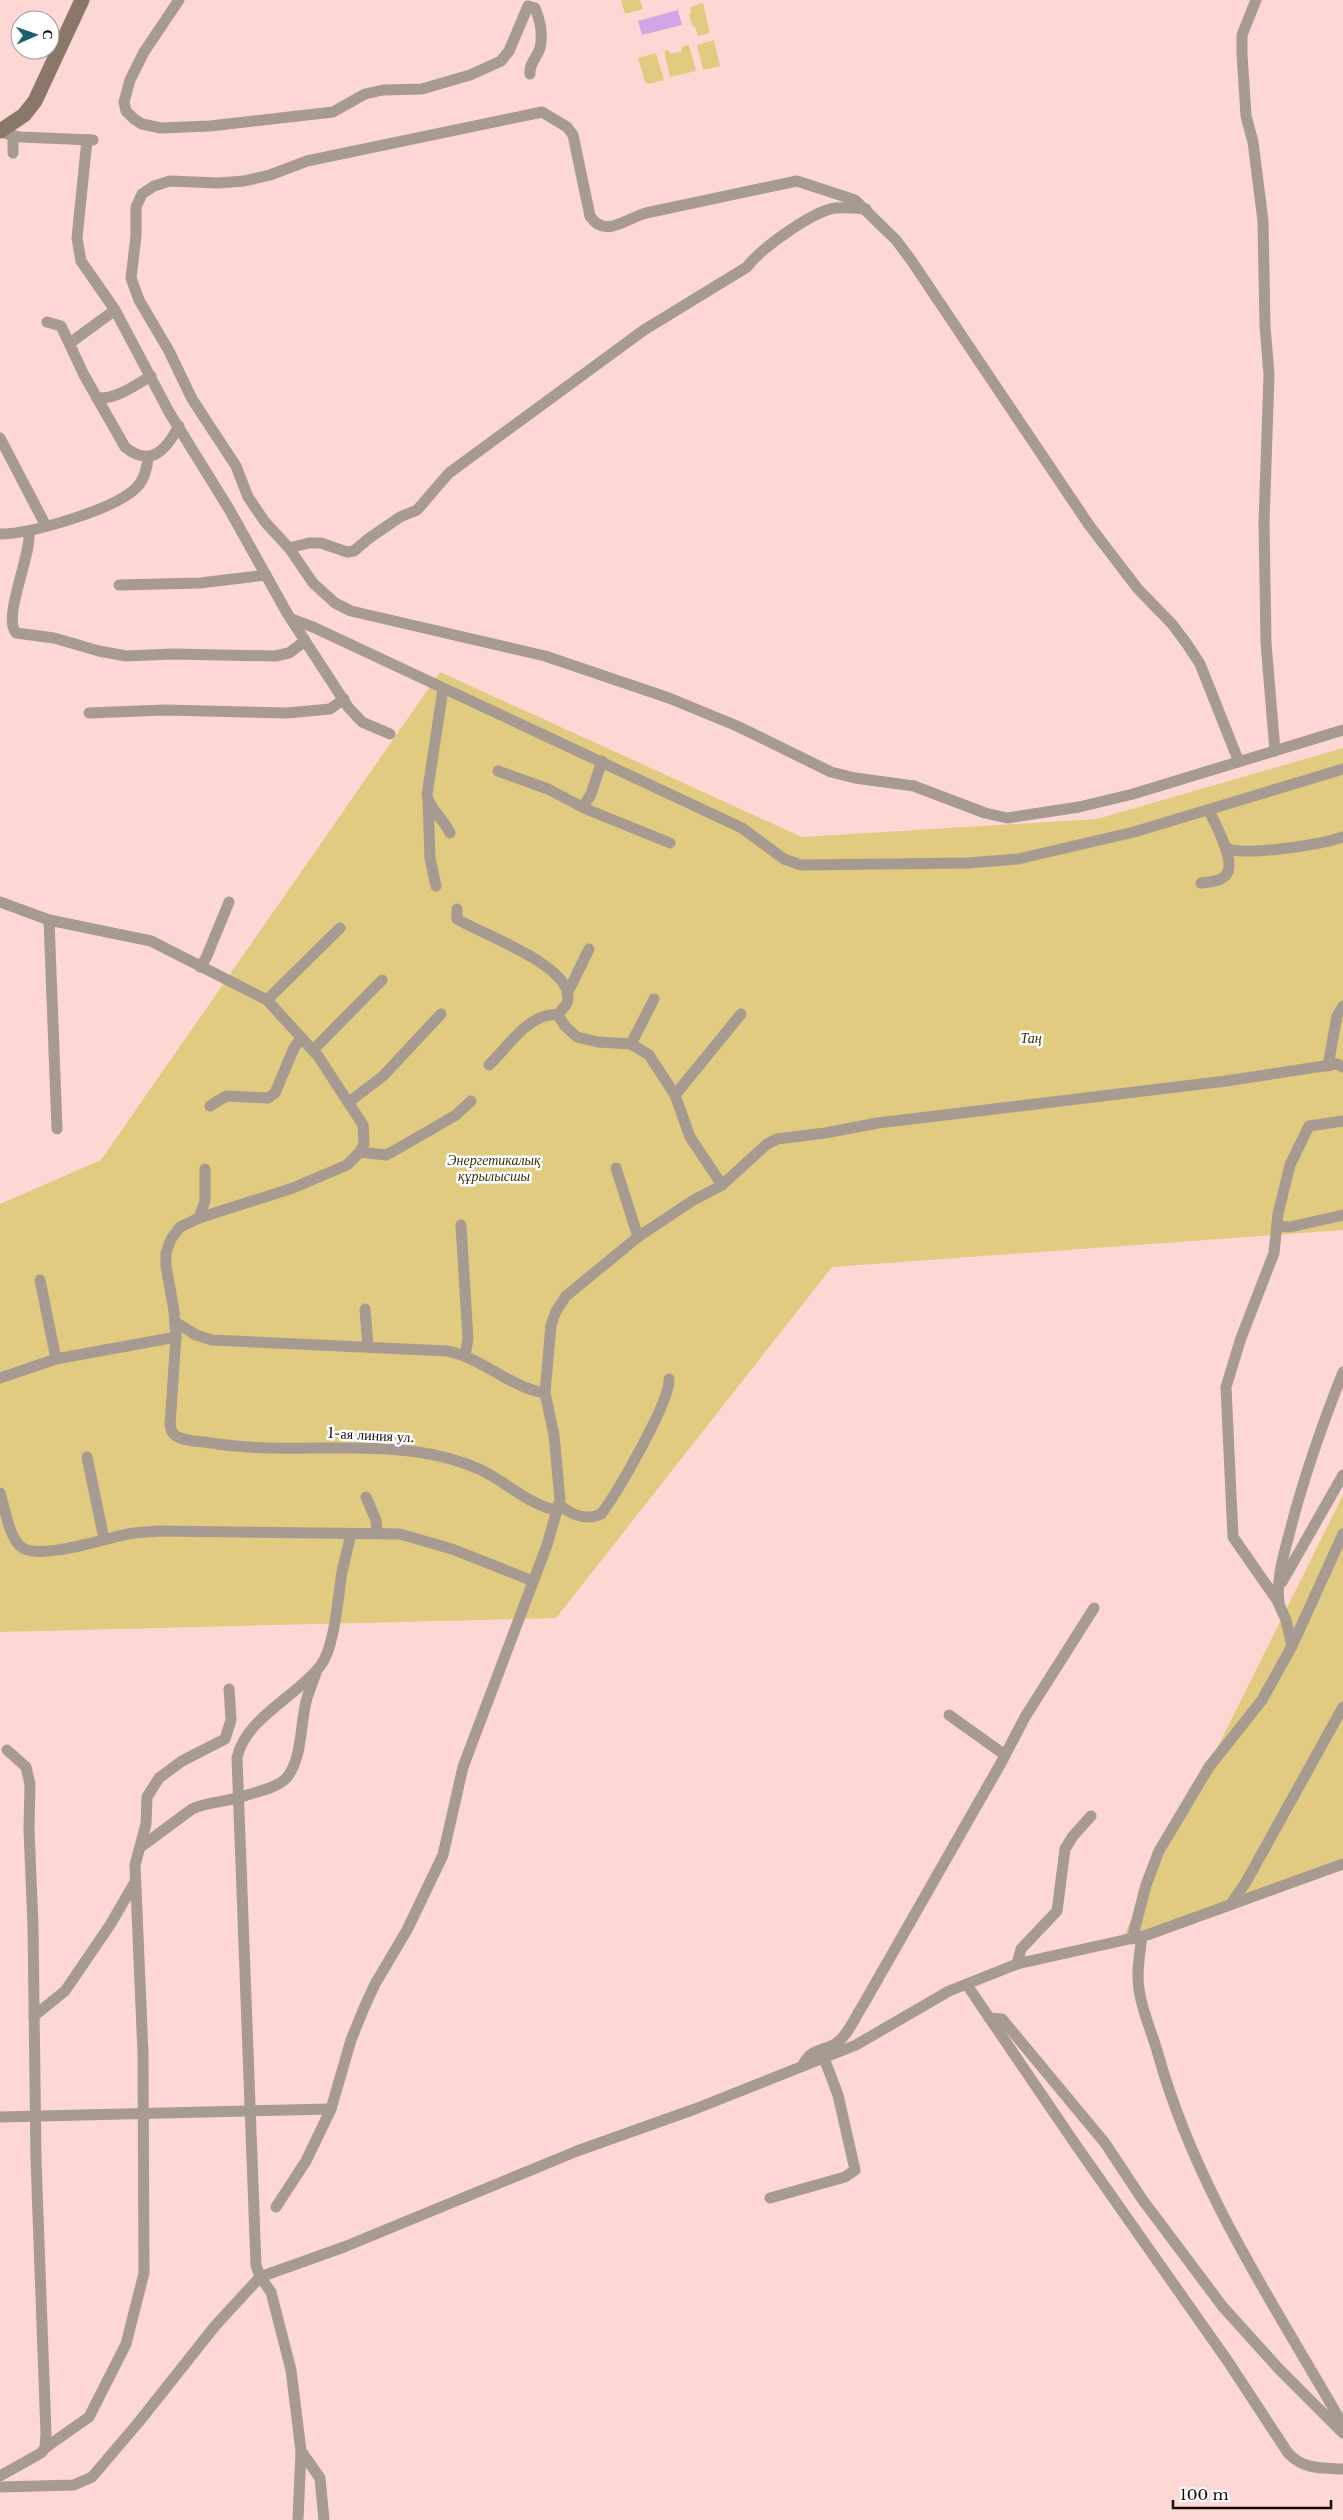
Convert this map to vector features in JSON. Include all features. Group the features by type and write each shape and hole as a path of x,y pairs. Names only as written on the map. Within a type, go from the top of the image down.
{"main road":[{"path":"4,133 24,115 35,101 82,0"}],"street":[{"path":"179,0 144,52 130,80 124,102 126,111 142,124 161,128 210,126 333,112 365,94 383,90 422,89 470,75 501,61 509,51 528,6 535,8 541,22 540,49 530,68 530,74"},
{"path":"1256,0 1242,34 1242,54 1246,116 1253,142 1263,221 1265,326 1269,374 1264,523 1266,643 1275,751"},
{"path":"1239,762 1200,664 1187,644 1172,624 1138,589 1108,552 911,260 866,209 855,200 797,181 646,213 631,217 614,226 603,228 596,225 590,216 573,135 568,127 542,112 307,161 270,175 244,181 218,183 170,182 154,186 142,194 136,207 136,236 131,278 139,300 169,351 192,399 236,466 248,497 265,522 289,548 313,583 335,603 351,611 545,656 669,698 736,726 831,772 855,778 914,786 1007,818 1079,808 1239,762 1343,730"},
{"path":"13,153 4,133 90,140 79,209 78,254 81,262 115,310 178,426 305,641 362,722 390,734"},
{"path":"289,548 309,543 321,543 347,552 354,551 400,517 417,510 449,473 644,330 747,267 755,256 816,214 834,208 866,209"},
{"path":"70,343 115,310"},
{"path":"47,322 61,326 84,376 125,447 137,455 148,458"},
{"path":"97,398 112,397 151,376"},
{"path":"0,534 29,531 46,526 81,515 128,495 142,479 148,458 166,447 178,426"},
{"path":"0,438 46,526"},
{"path":"29,531 28,554 11,622 16,632 54,638 113,655 134,656 173,654 275,656 289,653 305,641"},
{"path":"119,585 200,583 266,575"},
{"path":"291,619 313,627 742,828 784,859 801,866 968,863 1018,859 1113,838 1209,811 1343,769"},
{"path":"436,886 430,858 428,800 429,775 443,689"},
{"path":"89,713 155,710 287,713 330,709 344,699"},
{"path":"583,807 591,794 602,762"},
{"path":"498,771 548,790 583,807 670,843"},
{"path":"428,800 450,832"},
{"path":"1201,883 1226,876 1229,870 1230,860 1209,811"},
{"path":"1224,847 1250,852 1312,845 1343,837"},
{"path":"0,902 48,920 150,941 267,1000 313,1050 350,1102 363,1125 364,1144 360,1152 347,1165 316,1180 199,1218 175,1232 166,1254 176,1337 56,1360 0,1378"},
{"path":"200,967 206,958 229,902"},
{"path":"457,909 457,919 516,948 552,971 562,980 567,994 567,1004 558,1015 539,1018 489,1065"},
{"path":"48,920 57,1129"},
{"path":"267,1000 340,928"},
{"path":"567,994 589,949"},
{"path":"313,1050 382,980"},
{"path":"632,1044 654,998"},
{"path":"1328,1066 1337,1016 1343,1006"},
{"path":"350,1102 383,1076 441,1014"},
{"path":"675,1095 741,1014"},
{"path":"558,1015 565,1026 578,1037 598,1042 632,1044 649,1056 675,1095 690,1137 722,1185"},
{"path":"210,1106 226,1096 268,1098 275,1093 294,1048 301,1038"},
{"path":"276,2207 306,2161 331,2109 351,2040 368,2000 407,1930 443,1855 463,1767 538,1572 558,1507 554,1435 545,1393 551,1325 556,1311 566,1296 638,1237 692,1201 722,1185 760,1148 777,1139 825,1134 878,1123 1008,1108 1338,1064 1343,1068"},
{"path":"360,1152 386,1154 405,1146 456,1116 470,1101"},
{"path":"1292,1646 1286,1620 1280,1606 1233,1537 1231,1528 1232,1476 1226,1386 1241,1338 1274,1253 1278,1214 1290,1165 1306,1130 1316,1125 1343,1121"},
{"path":"616,1168 638,1237"},
{"path":"199,1218 205,1201 206,1169"},
{"path":"1277,1226 1290,1226 1343,1215"},
{"path":"460,1225 468,1339 465,1355"},
{"path":"40,1280 56,1360"},
{"path":"365,1309 368,1347"},
{"path":"175,1322 196,1335 212,1340 424,1349 465,1355 522,1386 545,1393"},
{"name":"1-ая линия ул.","path":"176,1337 170,1425 172,1432 177,1437 187,1440 245,1447 390,1448 426,1453 466,1463 482,1470 540,1505 558,1507 583,1517 600,1514 658,1414 668,1394 669,1379"},
{"path":"1280,1606 1278,1591 1282,1561 1310,1458 1343,1372"},
{"path":"87,1456 104,1539"},
{"path":"1278,1591 1339,1487 1343,1475"},
{"path":"0,1493 14,1536 22,1548 28,1551 66,1548 104,1539 159,1531 400,1534 424,1540 533,1581"},
{"path":"366,1497 376,1520 377,1533"},
{"path":"142,1846 192,1809 240,1798 280,1783 288,1775 296,1756 307,1698 317,1669 329,1648 351,1534"},
{"path":"1343,1534 1292,1646 1262,1700 1198,1783 1159,1851 1146,1885 1137,1938 1138,1988 1168,2091 1182,2127 1215,2204 1233,2238 1343,2425"},
{"path":"803,2065 812,2053 834,2044 847,2030 1006,1755 1025,1717 1054,1668 1094,1608"},
{"path":"298,2520 301,2451 290,2370 271,2292 260,2277 256,2265 252,2112 237,1758 244,1742 277,1705 317,1669"},
{"path":"0,2476 41,2453 45,2448 89,2417 126,2344 144,2273 143,2113 135,1865 142,1846 147,1797 152,1786 159,1778 182,1761 225,1740 231,1720 228,1689"},
{"path":"1231,1904 1246,1882 1343,1707"},
{"path":"949,1715 1006,1755"},
{"path":"7,1750 26,1767 30,1775 29,1829 36,2116 45,2367 45,2448"},
{"path":"1018,1964 1021,1948 1057,1911 1066,1848 1073,1836 1091,1816"},
{"path":"0,2486 74,2485 92,2477 138,2424 221,2319 260,2277 344,2247 577,2150 694,2109 856,2045 928,2002 1018,1964 1137,1938 1343,1864"},
{"path":"34,2016 65,1992 110,1925 135,1882"},
{"path":"967,1985 1230,2363 1288,2453 1295,2460 1309,2467 1343,2469"},
{"path":"990,2018 1002,2019 1022,2040 1106,2143 1142,2199 1223,2307 1279,2369 1343,2432"},
{"path":"770,2198 845,2177 855,2170 838,2095 824,2058"},
{"path":"0,2117 331,2109"},
{"path":"301,2451 320,2478 324,2498 324,2520"}],"green space":[{"path":"621,0 640,0 643,9 625,14"},
{"path":"703,3 710,33 698,36 689,16 691,12 690,7"},
{"path":"714,40 720,66 703,70 697,45"},
{"path":"689,45 696,71 670,77 664,51 669,50 670,54 682,51 681,47"},
{"path":"656,53 664,80 648,84 645,82 638,58"},
{"name":"Энергетикалық құрылысшы","path":"440,672 802,837 1097,819 1343,748 1343,1230 832,1267 556,1618 0,1632 0,1204 101,1160"},
{"path":"1343,1495 1343,1857 1337,1867 1120,1943"}],"shaded area":[{"path":"678,10 682,25 642,35 638,21"}],"park label":[{"name":"Таң","path":"1031,1038"}]}
